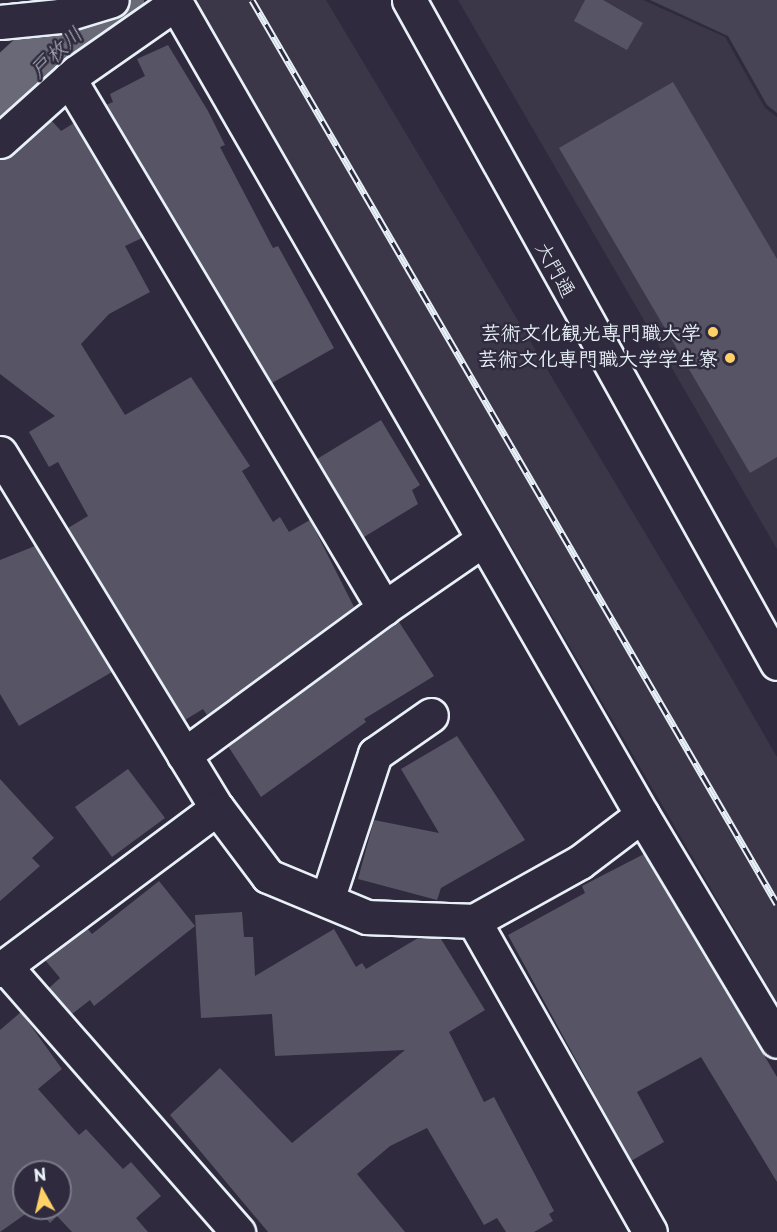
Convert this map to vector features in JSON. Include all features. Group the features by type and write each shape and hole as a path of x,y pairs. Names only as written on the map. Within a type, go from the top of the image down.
{"street":[{"path":"0,22 60,16 112,0"},
{"name":"大門通","path":"409,0 764,612 777,663"},
{"path":"0,141 69,79 175,1 642,815 777,1041"},
{"path":"69,79 384,608"},
{"path":"0,453 138,687 217,808 268,876 367,917 474,921 580,862 642,815"},
{"path":"184,755 384,608 484,539"},
{"path":"327,900 375,754 431,716"},
{"path":"217,808 2,968 238,1232"},
{"path":"474,921 650,1232"}],"shaded area":[{"path":"193,0 326,0 717,653 777,757 777,1002"},
{"name":"芸術文化観光専門職大学","path":"458,0 643,0 725,37 765,108 777,117 777,549"},
{"path":"650,0 777,0 777,113 767,105 728,36"}],"building":[{"path":"585,0 603,0 643,23 627,50 574,21"},
{"path":"168,45 208,111 225,145 220,147 273,248 278,246 334,348 272,383 106,105 113,102 110,94 145,76 137,59"},
{"name":"芸術文化専門職大学学生寮","path":"673,82 777,259 777,457 750,473 559,148"},
{"path":"51,120 61,131 74,123 142,238 125,246 150,292 109,314 81,344 125,415 191,377 250,466 242,471 273,522 280,517 289,532 310,520 354,607 207,715 203,709 185,720 68,528 88,516 58,462 49,467 29,432 55,416 0,374 0,159"},
{"path":"381,420 420,485 412,490 418,504 364,537 317,459"},
{"path":"35,546 112,672 19,726 0,694 0,560"},
{"path":"399,622 434,676 364,719 366,722 261,797 228,746"},
{"path":"457,736 525,840 441,888 437,900 358,879 374,820 439,833 401,769"},
{"path":"128,769 165,818 112,857 75,807"},
{"path":"0,779 54,838 32,858 40,866 0,901"},
{"path":"644,854 777,1077 777,1182 701,1057 637,1092 664,1142 631,1161 508,935 585,893 582,886"},
{"path":"159,881 195,926 94,1006 90,1000 72,1014 49,988 60,978 45,960 87,928 92,934"},
{"path":"242,912 244,937 253,937 255,976 334,929 356,967 362,963 366,969 418,938 441,939 485,1010 449,1032 484,1102 494,1097 554,1211 549,1214 553,1221 534,1232 506,1232 497,1218 484,1225 427,1128 390,1146 357,1174 405,1232 268,1232 170,1115 220,1068 292,1143 405,1050 275,1056 272,1014 201,1018 195,915"},
{"path":"21,1012 62,1069 38,1089 79,1135 86,1129 123,1169 131,1162 161,1196 136,1218 148,1232 72,1232 61,1220 72,1220 72,1160 12,1160 12,1220 17,1220 0,1232 0,1030"}],"waterway":[{"name":"戸枚川","path":"0,100 109,0"}],"railway":[{"path":"252,0 777,904"}],"place":[{"name":"芸術文化観光専門職大学","path":"713,332"},
{"name":"芸術文化専門職大学学生寮","path":"730,358"}]}
